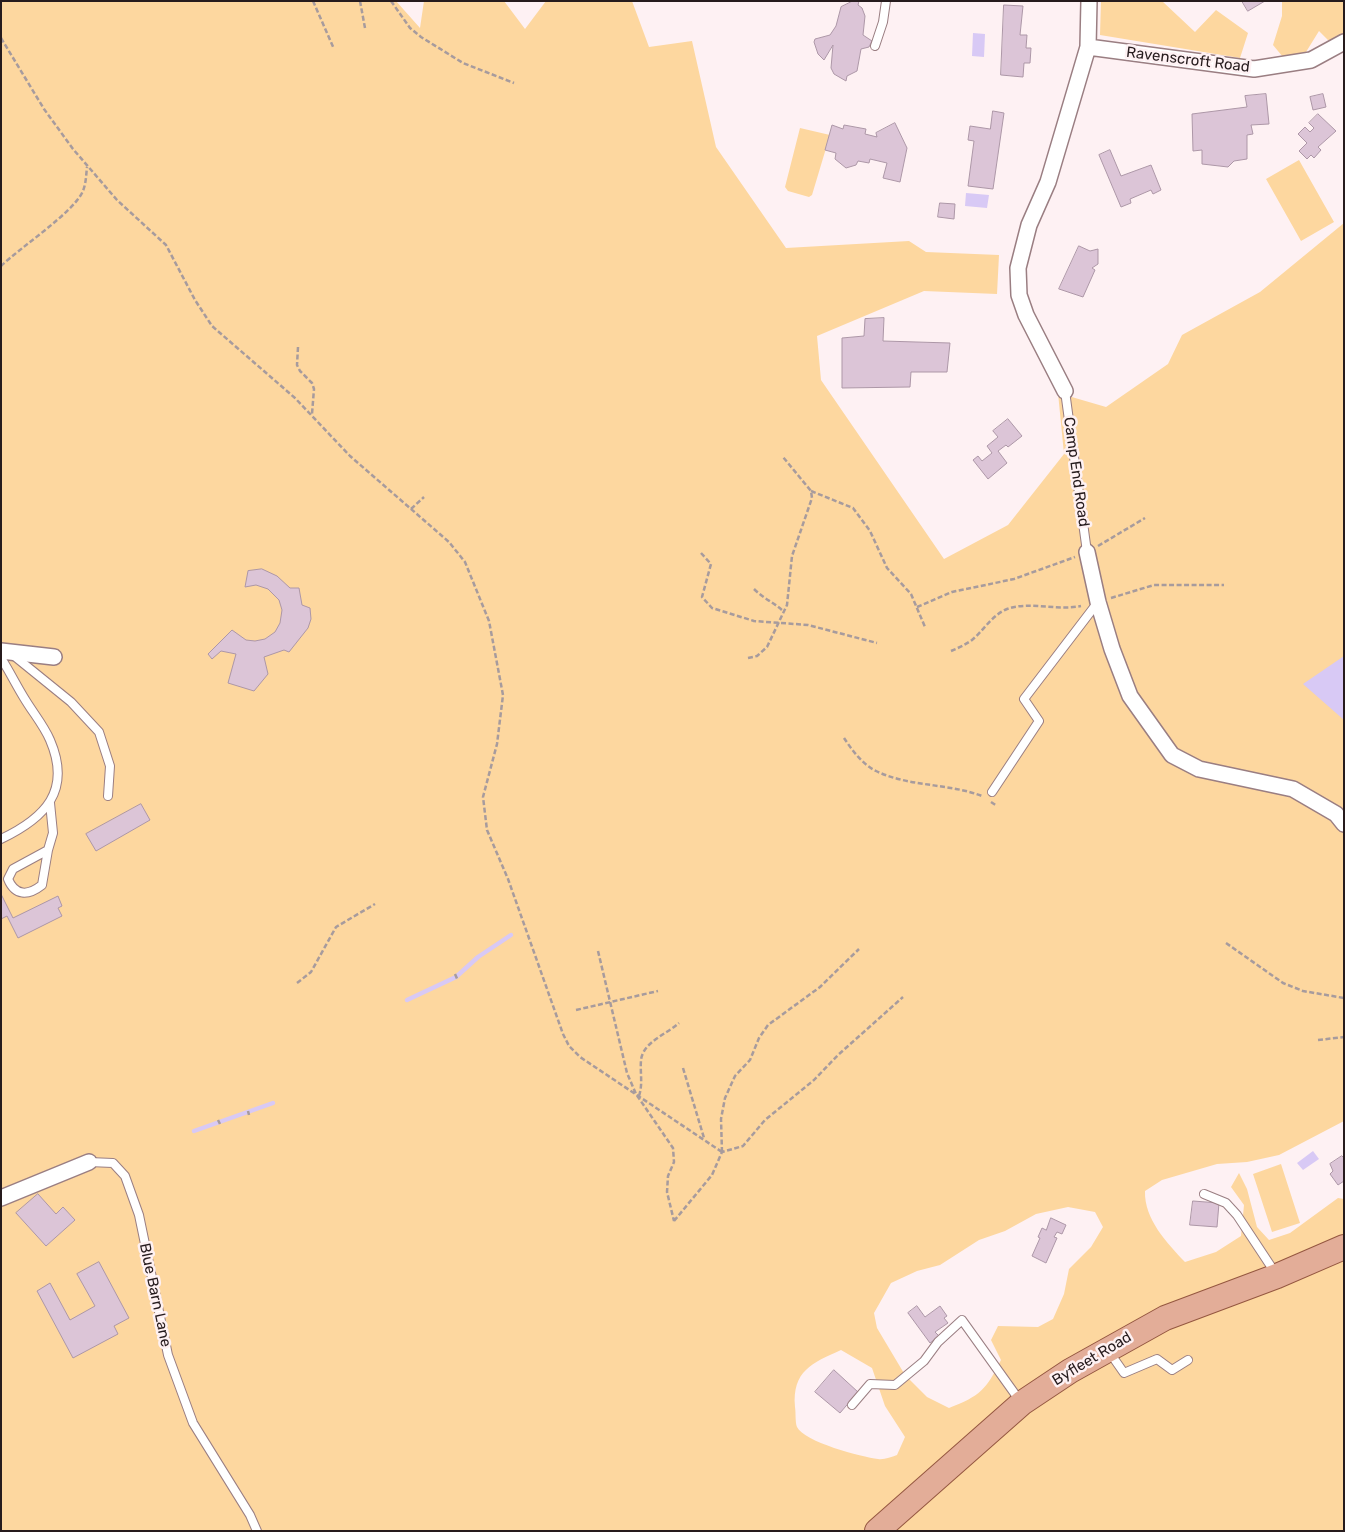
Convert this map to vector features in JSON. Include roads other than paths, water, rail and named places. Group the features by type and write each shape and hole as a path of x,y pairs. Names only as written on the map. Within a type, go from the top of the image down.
{"main road":[{"name":"Byfleet Road","path":"877,1531 1022,1403 1108,1349 1165,1318 1277,1276 1344,1247"}],"street":[{"name":"Camp End Road","path":"1065,391 1026,315 1019,295 1018,268 1029,226 1048,182 1088,47 1088,1"},
{"name":"Ravenscroft Road","path":"1088,47 1254,69 1312,60 1344,42"},
{"name":"Camp End Road","path":"1087,552 1098,602 1112,649 1130,696 1172,755 1199,769 1293,788 1336,814 1344,824"},
{"path":"4,654 54,657"},
{"name":"Blue Barn Lane","path":"1,1198 90,1162"}],"lane":[{"path":"876,46 883,22 886,1"},
{"name":"Camp End Road","path":"1065,391 1087,552"},
{"path":"992,792 1039,721 1024,699 1098,602"},
{"path":"4,654 71,702 99,732 110,766 108,796"},
{"path":"4,654 50,740 58,769 50,803 53,833 42,885 29,894 22,894 16,890 8,879 13,869 48,850"},
{"path":"1,839 20,830 50,803"},
{"name":"Blue Barn Lane","path":"90,1162 113,1163 125,1176 140,1215 168,1355 193,1423 250,1515 257,1531"},
{"path":"1204,1194 1226,1203 1237,1216 1277,1276"},
{"path":"852,1405 870,1384 895,1385 924,1360 938,1342 962,1320 1022,1403"},
{"path":"1108,1349 1124,1373 1157,1359 1172,1370 1188,1360"}],"waterway":[{"path":"407,1000 456,977 478,957 511,935"},
{"path":"194,1131 273,1103"}]}
